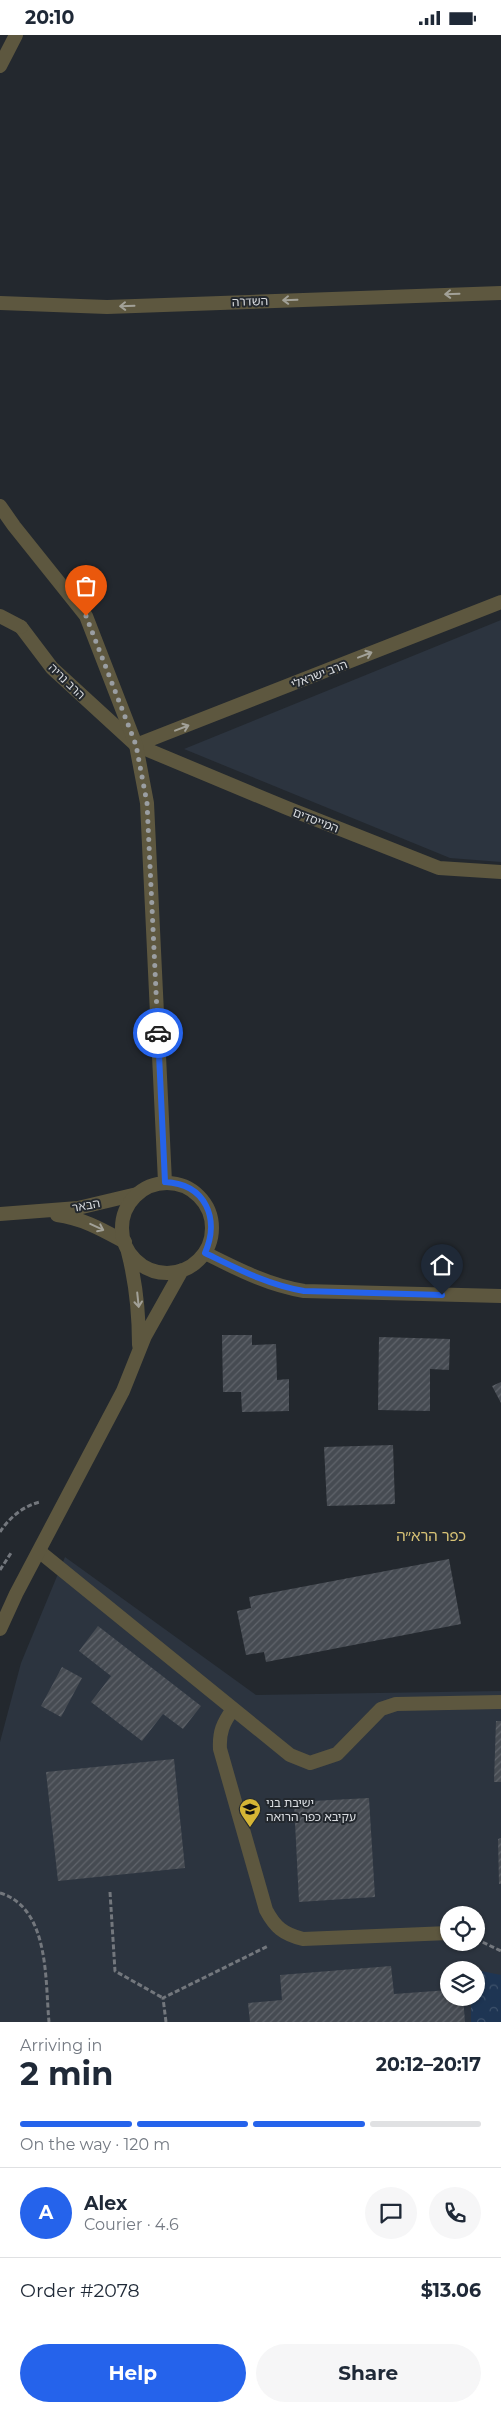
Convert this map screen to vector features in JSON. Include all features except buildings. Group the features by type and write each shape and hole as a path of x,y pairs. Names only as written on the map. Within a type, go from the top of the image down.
{"street":[{"path":"0,66 16,35"},
{"name":"השדרה","path":"0,303 107,307 501,293"},
{"path":"0,506 86,616 136,745 147,803 165,1182"},
{"name":"הרב ישראלי","path":"136,745 501,602"},
{"name":"הרב נריה","path":"0,615 21,627 52,668 136,745"},
{"name":"המייסדים","path":"136,745 438,868 501,872"},
{"path":"126,1247 141,1265 157,1272 167,1273 182,1270 196,1263 205,1253 212,1233 212,1220 207,1207 198,1195 185,1186 165,1182 151,1185 137,1194 123,1216 122,1233 137,1297 139,1350"},
{"name":"הבאר","path":"0,1214 78,1208 137,1194"},
{"name":"הבאר","path":"34,1212 70,1216 98,1227 126,1247"},
{"path":"205,1253 258,1279 283,1288 304,1291 501,1296"},
{"path":"0,1629 16,1594 70,1495 122,1391 160,1307 182,1270"},
{"path":"40,1552 290,1755 310,1763 337,1754 381,1709 396,1704 501,1702"},
{"path":"233,1709 222,1724 219,1736 220,1749 266,1910 275,1926 289,1935 303,1939 440,1933"}],"path":[{"path":"0,1532 6,1523 19,1511 34,1503 70,1495"},
{"path":"0,1893 22,1908 36,1925 42,1946 49,2022"},
{"path":"110,1893 115,1971 163,1998"},
{"path":"163,1998 289,1935"},
{"path":"485,1943 501,1951"},
{"path":"163,1998 166,2022"}],"shaded area":[{"path":"501,620 501,862 450,858 184,749"},
{"name":"ישיבת בני עקיבא כפר הרואה","path":"65,1557 256,1695 501,1691 501,2022 0,2022 0,1742 21,1663"}],"green space":[{"path":"485,1972 501,1975 501,2022 471,2022 471,2006 485,2006"}],"way so far":[{"path":"86,616 136,745 147,803 158,1033"}],"place":[{"name":"ישיבת בני עקיבא כפר הרואה","path":"250,1828"}],"district":[{"name":"כפר הרא״ה","path":"431,1535"}],"route":[{"path":"158,1033 165,1182 185,1186 198,1195 207,1207 212,1220 212,1233 211,1241 205,1253 258,1279 283,1288 304,1291 442,1295"}]}
